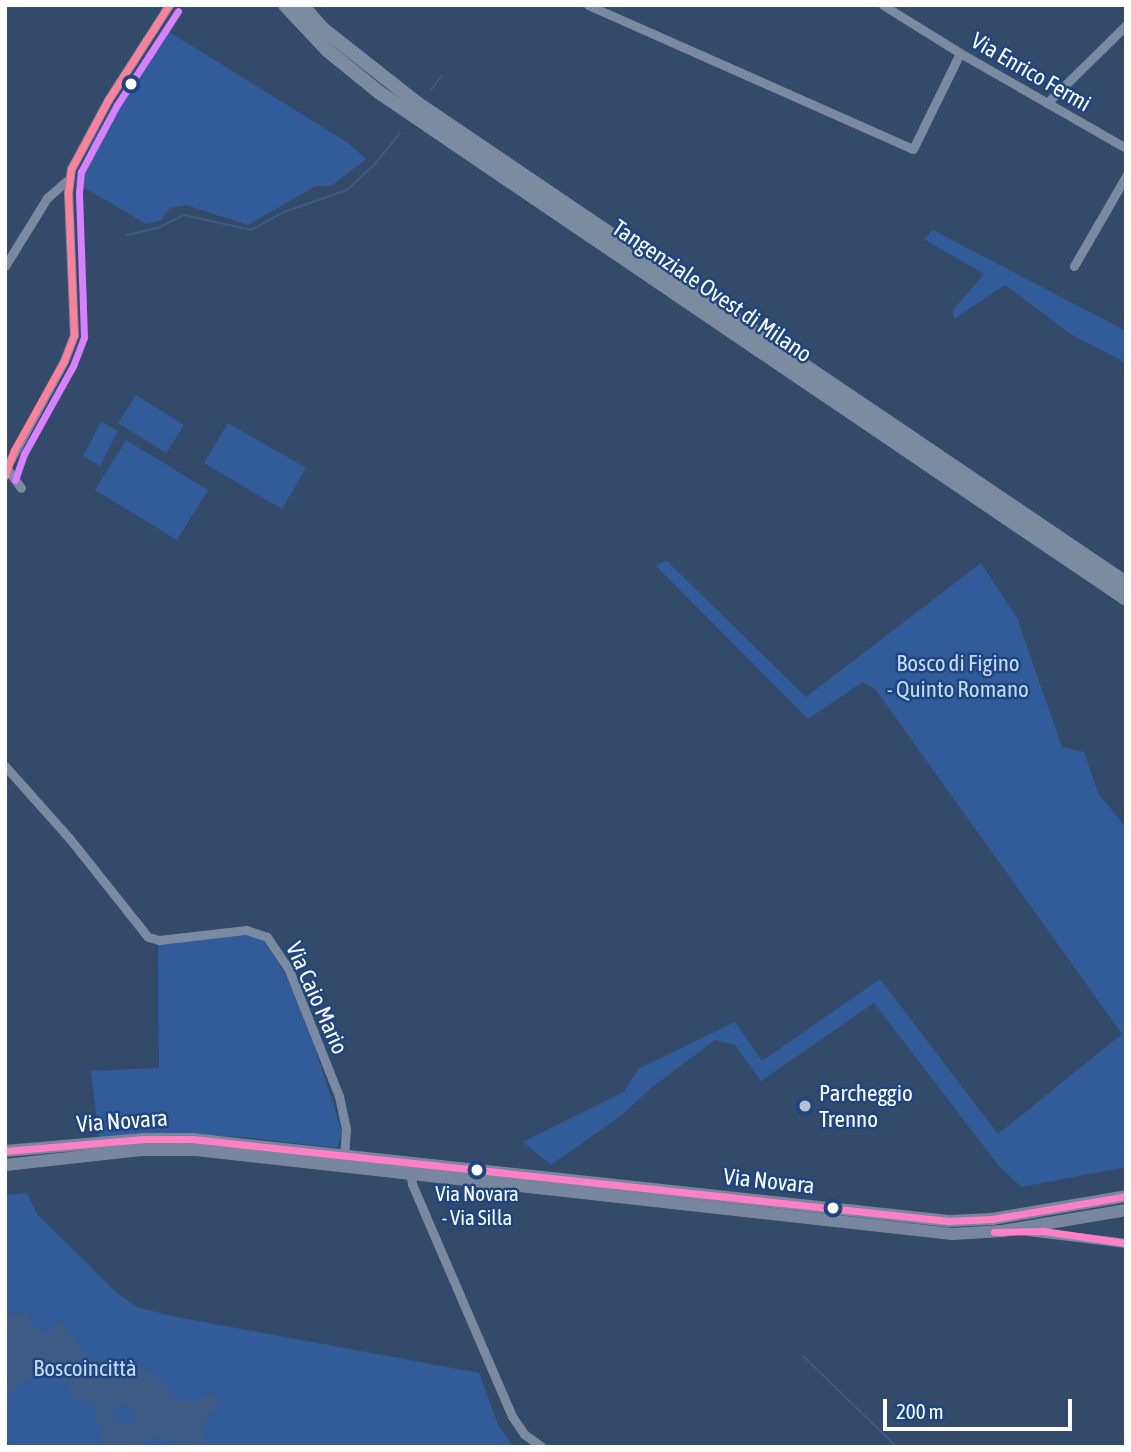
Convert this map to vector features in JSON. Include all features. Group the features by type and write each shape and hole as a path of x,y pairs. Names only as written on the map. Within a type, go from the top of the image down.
{"highway":[{"name":"Tangenziale Ovest di Milano","path":"285,5 327,50 390,100 1126,599"},
{"name":"Tangenziale Ovest di Milano","path":"303,5 323,29 417,103 1126,583"}],"main road":[{"name":"Via Novara","path":"5,1151 144,1139 192,1139 941,1233 1002,1231 1126,1210"},
{"name":"Via Novara","path":"5,1165 100,1153 173,1149 343,1160"},
{"name":"Via Novara","path":"409,1168 928,1220 992,1219 1126,1196"}],"street":[{"path":"19,486 6,471 10,453 64,361 74,335 69,179 81,147 169,5"},
{"path":"588,5 913,149 960,53"},
{"name":"Via Enrico Fermi","path":"883,5 960,53 1126,148"},
{"path":"1047,103 1126,25"},
{"path":"1074,266 1126,176"},
{"path":"5,266 52,194 69,179"},
{"path":"52,194 68,193"},
{"name":"Via Caio Mario","path":"5,766 71,839 148,937 159,940 246,930 260,933 272,943 289,970 339,1096 346,1129 343,1160"},
{"path":"409,1168 412,1184 512,1416 524,1434 542,1447"},
{"name":"Via Novara","path":"1002,1231 1043,1231 1126,1243"}],"green space":[{"path":"163,28 348,143 366,159 331,186 316,186 248,225 186,205 170,208 161,220 146,224 75,182 92,141"},
{"path":"933,230 1126,331 1126,363 1072,335 1005,285 954,319 953,310 984,274 924,239"},
{"path":"136,395 184,425 166,453 118,423"},
{"path":"101,422 118,431 100,466 83,456"},
{"path":"228,423 306,468 282,509 204,463"},
{"path":"126,440 208,490 177,540 95,490"},
{"name":"Bosco di Figino - Quinto Romano","path":"666,560 806,697 981,563 1017,618 1062,747 1084,752 1099,795 1126,827 1126,1167 1021,1187 999,1166 874,1003 761,1081 735,1045 715,1040 651,1088 622,1115 551,1165 523,1142 624,1092 638,1069 735,1022 762,1061 880,979 998,1134 1122,1034 876,690 863,682 808,719 656,566"},
{"path":"250,933 262,936 287,977 312,1039 342,1132 337,1148 243,1137 180,1134 99,1139 91,1071 159,1068 158,942"},
{"name":"Boscoincittà","path":"27,1193 37,1214 118,1294 137,1307 171,1316 479,1373 498,1425 514,1447 5,1447 5,1195"}],"shaded area":[{"path":"24,1313 43,1333 48,1333 55,1322 62,1322 85,1355 108,1365 119,1362 137,1365 169,1387 172,1398 195,1401 211,1394 218,1397 221,1401 219,1407 205,1420 206,1427 202,1435 207,1447 176,1447 172,1441 155,1438 132,1447 104,1447 91,1399 75,1400 70,1394 68,1382 51,1377 37,1376 22,1382 5,1398 5,1316","holes":["116,1406 128,1406 137,1419 129,1424 117,1420 112,1412"]}],"waterway":[{"path":"431,90 441,76"},
{"path":"127,235 158,228 184,215 251,230 284,212 347,190 374,165 400,133"},
{"path":"804,1357 897,1447"}],"transit line":[{"path":"5,476 14,450 64,361 74,335 68,193 71,169 108,100 169,5"},
{"path":"15,480 24,454 73,366 84,337 79,193 81,172 117,105 178,11"},
{"path":"5,1151 144,1139 192,1139 949,1221 992,1219 1126,1196"},
{"path":"994,1232 1043,1231 1126,1243"}],"place":[{"name":"Parcheggio Trenno","path":"805,1106"},
{"name":"Via Novara - Via Silla","path":"477,1170"}]}
